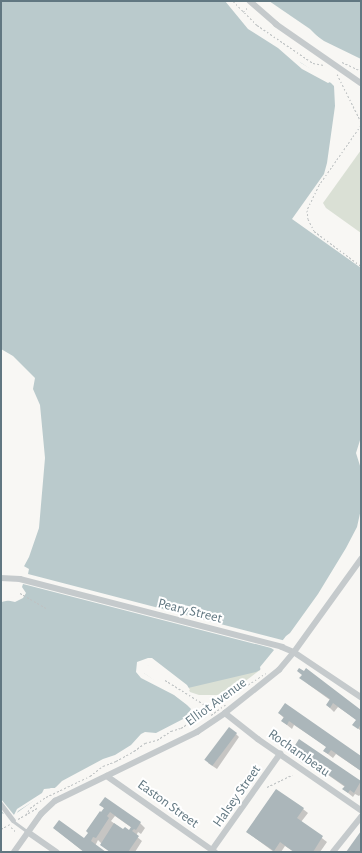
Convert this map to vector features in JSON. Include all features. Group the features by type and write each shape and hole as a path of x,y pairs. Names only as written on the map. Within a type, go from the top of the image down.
{"street":[{"path":"251,2 276,24 361,83"},
{"name":"Elliot Avenue","path":"14,852 41,814 55,801 197,732 225,713 279,670 294,652 361,559"},
{"name":"Peary Street","path":"1,578 20,579 282,647 294,652 361,697"},
{"name":"Rochambeau","path":"225,713 255,740 268,749 280,754 361,810"},
{"name":"Halsey Street","path":"213,851 280,754"},
{"name":"Easton Street","path":"107,776 213,851"},
{"path":"1,804 14,821"},
{"path":"334,852 361,817"},
{"path":"28,832 57,852"}],"lane":[{"path":"14,821 28,832"}],"path":[{"path":"234,1 235,4 256,25 313,63 325,65"},
{"path":"243,12 251,2"},
{"path":"336,73 361,122"},
{"path":"361,125 319,186 307,210 310,226 314,231 361,266"},
{"path":"20,593 46,608"},
{"path":"243,692 272,670"},
{"path":"26,815 30,808 46,797 90,776 103,766 116,761 145,743 157,740 171,730 181,728 266,672"},
{"path":"164,680 211,708"},
{"path":"207,718 231,700"},
{"path":"267,786 292,775"},
{"path":"53,797 95,777"},
{"path":"1,829 42,805"},
{"path":"10,824 16,832"}],"shaded area":[{"path":"1,1 227,1 251,29 334,86 335,106 327,163 324,174 292,219 361,268 361,437 356,453 361,469 361,509 357,527 318,594 290,633 286,636 260,670 256,672 188,688 151,666 144,664 141,671 193,708 184,721 165,729 160,733 145,737 116,757 108,758 55,788 51,788 14,815 1,814 1,602 21,598 23,595 21,589 22,570 29,557 39,528 45,458 40,405 33,389 35,378 13,356 1,349"},
{"path":"268,1 361,1 361,59 324,41"},
{"path":"361,150 361,233 326,208 323,203"},
{"path":"265,660 260,670 227,695 199,695 190,692 187,685"}],"pier":[{"path":"225,1 229,1 252,27 277,42 301,63 332,81 328,83 302,69 278,48 248,29"},
{"path":"266,1 269,1 310,29 326,45"},
{"path":"22,565 29,569 28,574 286,641 261,672 260,667 274,650 271,648 23,584 22,587 26,593 23,598 15,602 6,600 1,602 1,600 19,596 21,594 20,589 17,587 22,573 20,570"},
{"path":"152,658 187,685 190,690 187,690 147,665 144,668 144,673 183,695 193,704 195,708 194,712 188,720 178,726 166,730 161,735 146,739 117,758 103,763 56,790 51,790 18,811 15,817 1,816 1,813 4,814 1,810 1,799 14,815 17,809 42,793 44,789 55,788 62,781 103,759 115,755 131,745 141,734 145,732 156,733 187,717 191,709 187,705 174,695 141,678 136,672 137,662"}],"building":[{"path":"299,668 304,671 306,668 361,710 361,724 358,729 352,725 356,720 333,703 330,708 326,705 330,699 299,678 302,675 297,671"},
{"path":"285,703 361,756 361,771 331,750 328,754 323,751 326,747 289,721 287,725 281,721 284,717 278,713"},
{"path":"229,727 237,733 212,766 204,760"},
{"path":"299,739 361,781 354,793 350,790 348,793 342,789 345,786 302,757 299,760 295,757 298,754 292,750"},
{"path":"276,789 304,808 297,818 323,836 313,852 294,852 280,842 274,851 246,832"},
{"path":"105,797 141,822 136,830 134,829 132,831 139,836 128,852 110,852 100,845 114,823 123,829 125,827 129,830 131,827 110,812 107,816 109,818 96,838 93,837 91,841 106,852 84,852 53,828 59,820 84,838 88,833 86,831 100,811 101,812 104,808 99,805"},
{"path":"361,831 361,852 346,852"}]}
